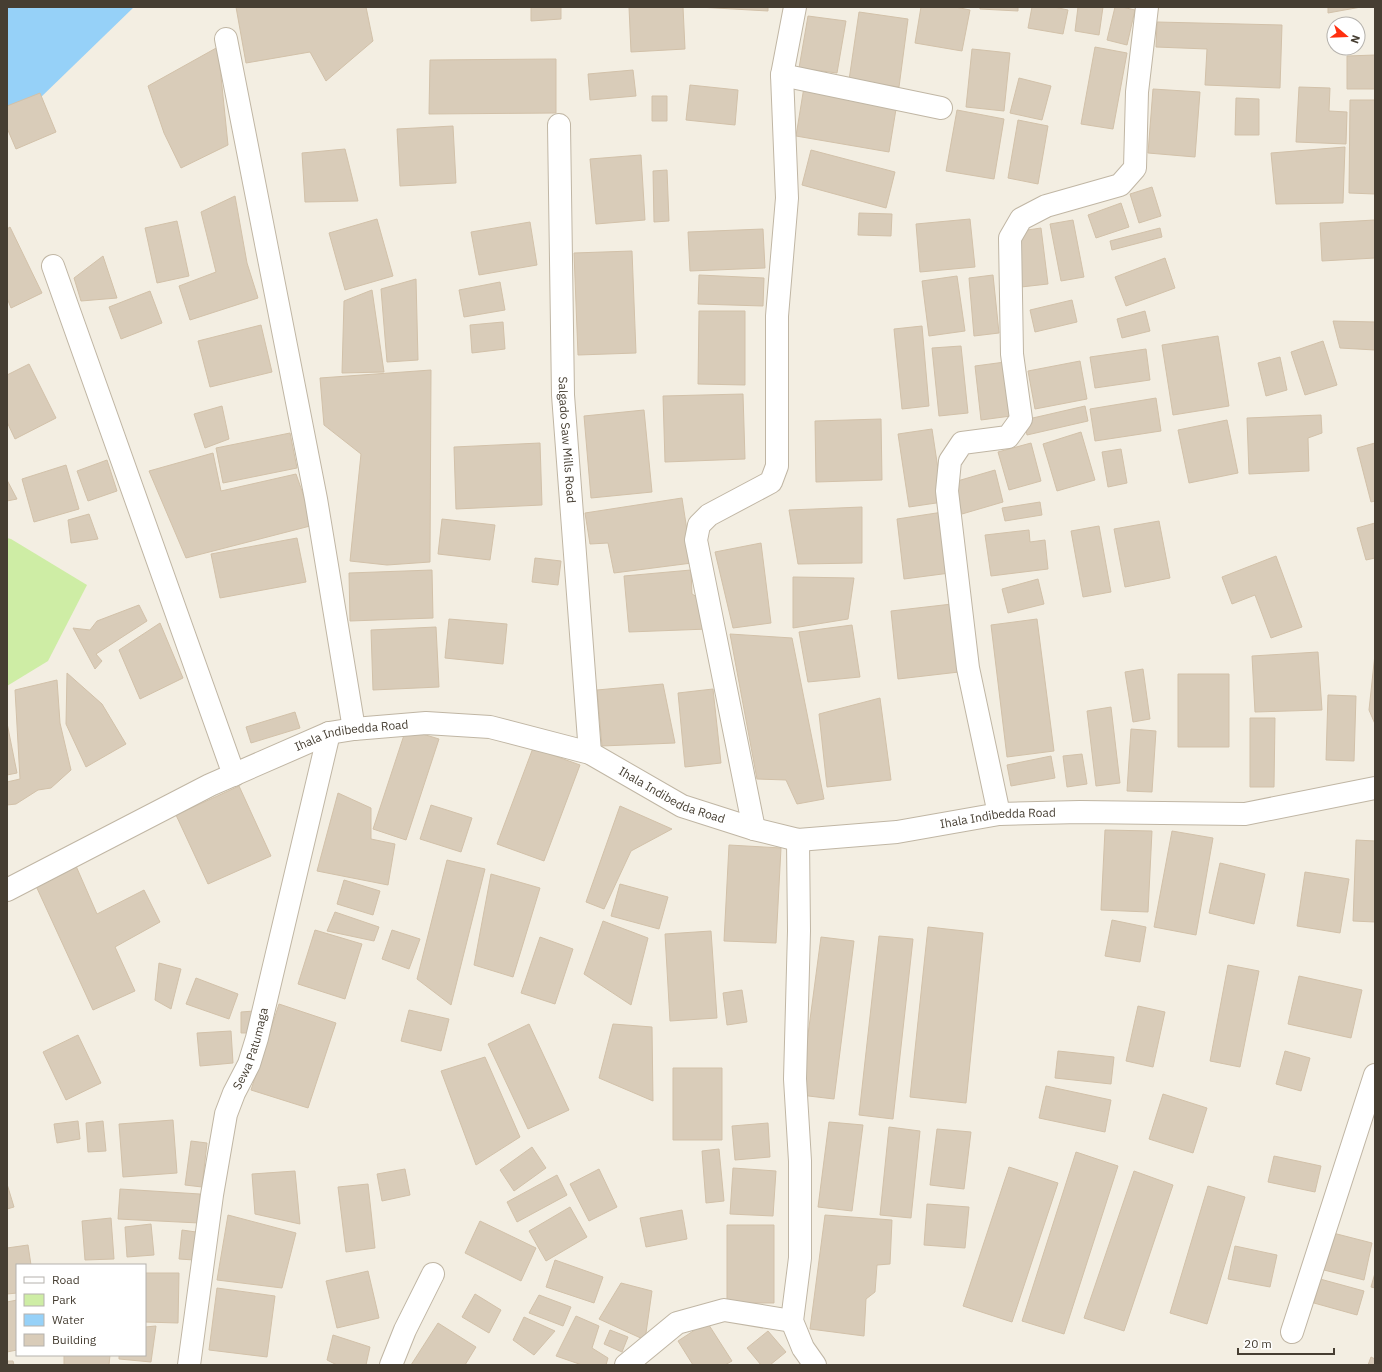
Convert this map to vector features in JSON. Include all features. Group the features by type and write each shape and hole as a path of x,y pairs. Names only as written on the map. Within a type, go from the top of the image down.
{"street":[{"path":"754,830 696,540 699,525 709,515 771,482 777,466 776,316 787,198 782,75 795,7"},
{"path":"999,814 968,668 947,491 950,461 962,443 1008,437 1021,420 1012,354 1010,238 1021,219 1046,206 1120,185 1135,168 1137,92 1147,7"},
{"path":"226,39 316,499 354,728"},
{"path":"782,75 941,108"},
{"name":"Salgado Saw Mills Road","path":"559,125 563,396 590,753"},
{"path":"53,266 234,775"},
{"name":"Ihala Indibedda Road","path":"7,890 210,785 329,733 354,728 426,723 490,727 590,753 682,806 754,830 798,840 898,832 999,814 1080,812 1245,814 1375,788"},
{"name":"Sewa Patumaga","path":"189,1365 212,1195 226,1114 234,1093 249,1064 257,1038 329,733"},
{"path":"798,840 799,931 795,1079 800,1161 800,1258 792,1321 803,1348 815,1365"},
{"path":"1292,1332 1375,1075"},
{"path":"391,1365 405,1330 433,1274"},
{"path":"626,1365 677,1323 724,1310 792,1321"}],"green space":[{"path":"7,538 87,585 48,661 7,686"}],"water":[{"path":"7,7 134,7 7,130"}],"building":[{"path":"236,7 366,7 373,41 326,81 310,52 246,63"},
{"path":"531,7 561,7 561,19 531,21"},
{"path":"629,7 683,7 685,49 631,52"},
{"path":"698,7 768,7 768,11"},
{"path":"921,7 955,7 970,10 962,51 915,43"},
{"path":"980,7 1018,7 1018,11 980,9"},
{"path":"1032,7 1054,7 1068,10 1063,34 1028,28"},
{"path":"1078,7 1103,7 1099,35 1075,31"},
{"path":"1115,7 1135,10 1127,45 1107,40"},
{"path":"1328,7 1361,7 1328,13"},
{"path":"859,12 908,19 899,87 849,80"},
{"path":"808,16 846,21 837,73 799,68"},
{"path":"1157,22 1282,25 1280,88 1205,85 1207,49 1156,47"},
{"path":"218,47 228,145 181,168 164,133 148,86"},
{"path":"1095,47 1127,53 1113,129 1081,124"},
{"path":"972,49 1010,53 1004,111 966,107"},
{"path":"1375,55 1375,89 1347,89 1347,56"},
{"path":"556,59 556,113 429,114 430,60"},
{"path":"633,70 636,96 590,100 588,74"},
{"path":"1019,78 1051,86 1042,120 1010,113"},
{"path":"690,85 738,90 735,125 686,120"},
{"path":"804,87 897,103 889,152 796,136"},
{"path":"1299,87 1330,88 1329,111 1347,112 1346,144 1296,142"},
{"path":"1153,89 1200,92 1195,157 1148,153"},
{"path":"40,93 56,132 16,149 7,128 7,106"},
{"path":"652,96 667,96 667,121 652,121"},
{"path":"1236,98 1259,99 1259,135 1235,135"},
{"path":"1350,100 1375,100 1375,194 1349,193"},
{"path":"957,110 1004,119 994,179 946,171"},
{"path":"1018,120 1048,126 1038,184 1008,178"},
{"path":"453,126 456,183 400,186 397,129"},
{"path":"1345,147 1343,203 1276,204 1271,153"},
{"path":"345,149 358,201 305,202 302,153"},
{"path":"811,150 895,172 886,208 802,185"},
{"path":"641,155 645,220 596,224 590,159"},
{"path":"667,170 669,221 654,222 653,171"},
{"path":"1152,187 1161,216 1139,223 1130,194"},
{"path":"235,196 247,263 258,298 190,320 179,286 216,272 201,212"},
{"path":"1121,203 1129,227 1096,238 1088,215"},
{"path":"859,213 892,214 891,236 858,235"},
{"path":"377,219 393,276 345,290 329,233"},
{"path":"970,219 975,267 920,272 916,224"},
{"path":"1073,220 1084,277 1061,281 1050,224"},
{"path":"1375,220 1375,258 1322,261 1320,223"},
{"path":"177,221 189,276 157,283 145,228"},
{"path":"530,222 537,265 479,275 471,232"},
{"path":"10,227 42,293 11,308 7,298 7,229"},
{"path":"1041,228 1048,284 1021,287 1014,232"},
{"path":"1160,228 1162,237 1112,250 1110,241"},
{"path":"763,229 765,268 690,271 688,232"},
{"path":"632,251 636,353 578,355 574,253"},
{"path":"103,256 117,298 81,301 74,278"},
{"path":"1165,258 1175,288 1126,306 1115,277"},
{"path":"699,275 764,278 763,306 698,304"},
{"path":"993,275 999,333 974,336 969,278"},
{"path":"957,276 965,331 929,336 922,281"},
{"path":"416,279 418,360 387,362 381,289"},
{"path":"500,282 505,310 464,317 459,290"},
{"path":"372,290 384,372 342,373 344,301"},
{"path":"150,291 162,323 121,339 109,307"},
{"path":"1072,300 1077,322 1035,332 1030,310"},
{"path":"699,311 745,311 745,385 698,384"},
{"path":"1145,311 1150,331 1122,338 1117,319"},
{"path":"1333,321 1375,322 1375,350 1340,348"},
{"path":"503,322 505,349 472,353 470,325"},
{"path":"261,325 272,372 210,387 198,341"},
{"path":"922,326 929,406 902,409 894,329"},
{"path":"1218,336 1229,406 1173,415 1162,345"},
{"path":"1323,341 1337,385 1305,395 1291,352"},
{"path":"961,346 968,413 939,416 932,348"},
{"path":"1146,349 1150,380 1095,388 1090,357"},
{"path":"1280,357 1287,390 1266,396 1258,363"},
{"path":"1080,361 1087,399 1035,409 1028,371"},
{"path":"1005,362 1011,416 981,420 975,366"},
{"path":"29,364 56,418 15,439 7,422 7,375"},
{"path":"431,370 430,562 387,565 350,561 361,454 324,425 320,378"},
{"path":"743,394 745,459 665,462 663,396"},
{"path":"1156,398 1161,431 1095,441 1090,409"},
{"path":"222,406 229,439 205,448 194,414"},
{"path":"1085,406 1088,421 1027,435 1024,420"},
{"path":"644,410 652,492 591,498 584,416"},
{"path":"1321,415 1322,433 1308,438 1309,471 1249,474 1247,418"},
{"path":"881,419 882,480 816,482 815,421"},
{"path":"1227,420 1238,473 1189,483 1178,430"},
{"path":"932,429 943,502 909,507 898,434"},
{"path":"1081,432 1095,480 1057,491 1043,444"},
{"path":"290,433 297,468 223,483 216,448"},
{"path":"540,443 542,505 456,509 454,447"},
{"path":"1031,443 1041,481 1009,490 998,452"},
{"path":"1375,443 1375,501 1371,502 1357,448"},
{"path":"1121,449 1127,483 1108,487 1102,452"},
{"path":"213,453 221,491 296,474 314,525 186,558 149,471"},
{"path":"107,460 117,491 88,501 77,471"},
{"path":"66,465 79,509 34,522 22,479"},
{"path":"995,470 1003,502 962,514 954,482"},
{"path":"7,480 17,499 7,501"},
{"path":"682,498 692,563 614,573 608,543 590,544 585,513"},
{"path":"1040,502 1042,515 1005,521 1002,508"},
{"path":"862,507 862,563 798,564 789,510"},
{"path":"943,512 950,573 904,579 897,519"},
{"path":"89,514 98,539 71,543 68,520"},
{"path":"442,519 495,525 490,560 438,554"},
{"path":"1159,521 1170,578 1125,587 1114,529"},
{"path":"1375,523 1375,558 1366,560 1357,528"},
{"path":"1099,526 1111,592 1083,597 1071,531"},
{"path":"1029,530 1030,542 1045,540 1048,569 991,576 985,535"},
{"path":"297,538 306,582 220,598 211,554"},
{"path":"761,543 771,623 733,628 715,552"},
{"path":"1276,556 1302,627 1271,638 1255,595 1232,604 1222,577"},
{"path":"535,558 561,561 558,585 532,582"},
{"path":"432,570 433,618 350,621 349,573"},
{"path":"691,570 692,594 704,601 708,629 629,632 624,576"},
{"path":"793,577 854,578 848,619 793,628"},
{"path":"1038,579 1044,604 1008,613 1002,589"},
{"path":"952,604 959,672 898,679 891,611"},
{"path":"139,605 147,621 96,654 102,661 95,669 73,628 90,630 97,621"},
{"path":"449,619 507,624 503,664 445,658"},
{"path":"1037,619 1054,751 1007,757 991,625"},
{"path":"160,623 183,678 140,699 119,650"},
{"path":"852,625 860,677 808,682 799,632"},
{"path":"436,627 439,687 373,690 371,630"},
{"path":"730,634 792,638 824,799 797,804 786,780 757,779"},
{"path":"1318,652 1322,710 1255,712 1252,656"},
{"path":"1375,654 1375,724 1369,710"},
{"path":"1143,669 1150,719 1133,722 1125,672"},
{"path":"67,673 102,704 126,744 86,767 66,724"},
{"path":"1178,674 1229,674 1229,747 1178,747"},
{"path":"57,680 60,723 71,770 51,788 38,790 16,804 7,805 7,782 20,779 15,690"},
{"path":"663,684 675,743 602,746 597,690"},
{"path":"713,689 721,763 685,767 678,693"},
{"path":"1328,695 1356,696 1354,761 1326,760"},
{"path":"880,698 891,780 827,787 819,714"},
{"path":"1111,707 1120,783 1096,786 1087,711"},
{"path":"295,712 300,728 251,743 246,727"},
{"path":"1250,718 1275,718 1274,787 1250,787"},
{"path":"7,723 17,773 7,775"},
{"path":"406,729 439,739 406,840 373,829"},
{"path":"1131,729 1156,731 1152,792 1127,791"},
{"path":"533,748 580,765 544,861 497,844"},
{"path":"1082,754 1087,784 1067,787 1063,756"},
{"path":"1051,756 1055,778 1011,786 1007,765"},
{"path":"239,786 271,856 208,884 176,815"},
{"path":"338,793 371,808 371,839 395,844 388,885 317,871"},
{"path":"431,805 472,818 461,852 420,839"},
{"path":"620,806 672,829 631,851 604,909 586,902"},
{"path":"1105,830 1152,831 1148,912 1101,910"},
{"path":"1172,831 1213,838 1196,935 1154,927"},
{"path":"1356,840 1375,841 1375,922 1353,921"},
{"path":"729,845 781,848 776,943 724,941"},
{"path":"447,860 485,869 451,1005 417,979"},
{"path":"1220,863 1265,874 1254,924 1209,913"},
{"path":"76,866 97,914 144,890 160,922 115,947 135,991 93,1010 36,886"},
{"path":"1305,872 1349,879 1340,933 1297,926"},
{"path":"491,874 540,888 513,977 474,965"},
{"path":"344,880 380,891 373,915 337,904"},
{"path":"620,884 668,897 659,929 611,916"},
{"path":"335,912 379,927 374,941 327,931"},
{"path":"1112,920 1146,927 1140,962 1105,956"},
{"path":"603,921 648,938 631,1005 584,974"},
{"path":"928,927 983,933 966,1103 910,1097"},
{"path":"315,930 362,944 345,999 298,984"},
{"path":"392,930 420,939 409,969 382,959"},
{"path":"711,931 717,1018 670,1021 665,934"},
{"path":"879,936 913,939 893,1119 859,1115"},
{"path":"540,937 573,949 555,1004 521,993"},
{"path":"821,937 854,941 834,1099 800,1095"},
{"path":"159,963 181,969 171,1009 155,1000"},
{"path":"1228,965 1259,971 1240,1067 1210,1061"},
{"path":"1299,976 1362,990 1351,1038 1288,1024"},
{"path":"196,978 238,994 229,1019 186,1004"},
{"path":"742,990 747,1022 727,1025 723,993"},
{"path":"279,1004 336,1023 308,1108 251,1090"},
{"path":"1138,1006 1165,1012 1153,1067 1126,1061"},
{"path":"409,1010 449,1019 441,1051 401,1041"},
{"path":"254,1011 255,1033 241,1033 241,1012"},
{"path":"529,1024 569,1110 528,1129 488,1044"},
{"path":"613,1024 652,1027 653,1101 599,1078"},
{"path":"231,1031 233,1063 200,1066 197,1033"},
{"path":"78,1035 101,1083 66,1100 43,1052"},
{"path":"1058,1051 1114,1057 1111,1084 1055,1078"},
{"path":"1285,1051 1310,1058 1301,1091 1276,1084"},
{"path":"485,1057 520,1137 476,1165 441,1071"},
{"path":"673,1068 722,1068 722,1140 673,1140"},
{"path":"1046,1086 1111,1100 1105,1132 1039,1118"},
{"path":"1163,1094 1207,1108 1193,1153 1149,1139"},
{"path":"173,1120 177,1173 123,1177 119,1124"},
{"path":"78,1121 80,1139 57,1143 54,1124"},
{"path":"103,1121 106,1151 88,1152 86,1123"},
{"path":"829,1122 863,1125 852,1211 818,1207"},
{"path":"768,1123 770,1157 735,1160 732,1126"},
{"path":"889,1127 920,1131 911,1218 880,1215"},
{"path":"937,1129 971,1132 964,1189 930,1185"},
{"path":"191,1141 207,1143 202,1187 185,1185"},
{"path":"532,1147 546,1168 514,1191 500,1170"},
{"path":"719,1149 724,1201 706,1203 702,1151"},
{"path":"1076,1152 1118,1166 1064,1334 1022,1321"},
{"path":"1274,1156 1321,1166 1315,1192 1268,1182"},
{"path":"1009,1167 1058,1183 1012,1322 963,1306"},
{"path":"733,1168 776,1171 773,1216 730,1214"},
{"path":"405,1169 410,1195 382,1201 377,1174"},
{"path":"599,1169 617,1207 589,1221 570,1184"},
{"path":"295,1171 300,1224 255,1214 252,1174"},
{"path":"1134,1171 1173,1185 1124,1331 1084,1318"},
{"path":"557,1175 567,1195 517,1222 507,1202"},
{"path":"7,1184 14,1207 7,1209"},
{"path":"368,1184 375,1248 346,1252 338,1187"},
{"path":"1208,1186 1245,1197 1207,1324 1170,1313"},
{"path":"120,1189 200,1194 199,1223 118,1219"},
{"path":"927,1204 969,1207 965,1248 924,1245"},
{"path":"570,1207 587,1237 546,1261 529,1231"},
{"path":"682,1210 687,1239 646,1247 640,1218"},
{"path":"228,1215 296,1233 282,1288 217,1280"},
{"path":"825,1215 892,1220 890,1264 877,1265 875,1292 866,1299 864,1336 810,1329"},
{"path":"111,1218 114,1259 85,1260 82,1221"},
{"path":"480,1221 536,1248 521,1281 465,1253"},
{"path":"151,1224 154,1255 127,1257 125,1227"},
{"path":"727,1225 774,1225 774,1303 727,1303"},
{"path":"182,1230 196,1232 194,1260 179,1259"},
{"path":"1333,1233 1372,1243 1364,1280 1324,1270"},
{"path":"28,1245 31,1264 16,1264 16,1293 7,1294 7,1248"},
{"path":"1235,1246 1277,1255 1270,1287 1228,1279"},
{"path":"555,1260 603,1277 594,1303 546,1287"},
{"path":"368,1271 379,1318 337,1328 326,1281"},
{"path":"146,1273 179,1273 178,1323 146,1322"},
{"path":"1375,1273 1375,1288 1371,1287"},
{"path":"1320,1279 1364,1291 1357,1315 1314,1303"},
{"path":"621,1283 652,1291 645,1340 599,1319"},
{"path":"217,1288 275,1296 267,1357 209,1350"},
{"path":"475,1294 501,1310 489,1333 462,1317"},
{"path":"539,1295 571,1307 563,1326 529,1313"},
{"path":"16,1300 16,1350 7,1352 7,1302"},
{"path":"576,1316 599,1326 592,1348 608,1358 606,1365 582,1365 556,1356"},
{"path":"524,1317 555,1331 534,1355 513,1340"},
{"path":"707,1322 732,1361 725,1365 693,1365 678,1341"},
{"path":"438,1323 476,1347 465,1365 411,1365"},
{"path":"156,1326 151,1362 119,1359 119,1356 146,1356 146,1327"},
{"path":"610,1330 628,1337 622,1352 604,1344"},
{"path":"768,1331 786,1352 770,1365 761,1365 747,1348"},
{"path":"333,1335 370,1347 366,1365 337,1365 327,1360"},
{"path":"64,1356 110,1356 109,1365 64,1365"},
{"path":"1371,1357 1375,1359 1375,1365 1368,1365"},
{"path":"7,1361 13,1361 14,1365 7,1365"}]}
